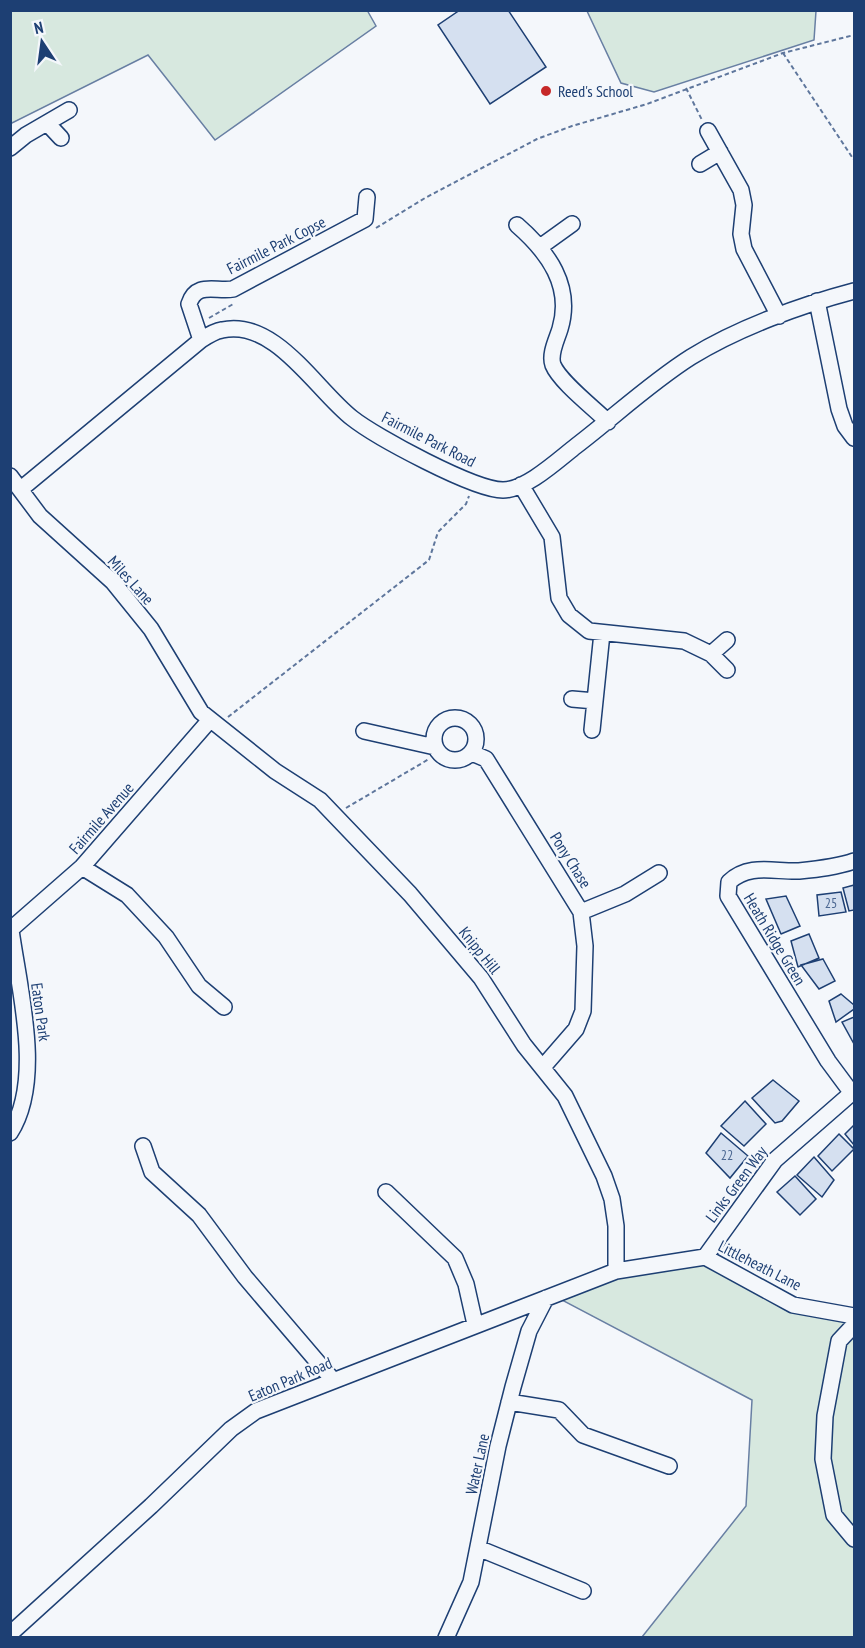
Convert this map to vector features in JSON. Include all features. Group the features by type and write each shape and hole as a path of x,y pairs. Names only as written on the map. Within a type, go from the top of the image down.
{"street":[{"path":"10,148 26,135 69,110"},
{"path":"47,123 61,138"},
{"path":"708,131 738,182 743,198 741,234 744,249 779,316"},
{"path":"699,164 720,152"},
{"name":"Fairmile Park Copse","path":"198,333 189,304 199,291 210,288 233,289 365,219 367,197"},
{"path":"540,247 572,224"},
{"path":"517,225 540,247 553,264 564,292 564,316 553,352 553,364 559,374 608,422"},
{"name":"Fairmile Park Road","path":"21,489 198,333 242,329 260,334 290,356 351,418 395,446 475,483 502,490 520,485 544,471 654,383 692,357 779,316 817,301 855,291"},
{"path":"817,301 839,409 845,426 855,438"},
{"name":"Miles Lane","path":"10,476 40,516 113,582 151,629 201,712 213,723"},
{"path":"520,485 552,537 560,598 569,615 589,631 684,641 711,654 727,670"},
{"path":"592,730 602,633"},
{"path":"711,654 727,640"},
{"path":"572,699 595,701"},
{"path":"364,731 437,750 454,761 472,753 477,739 475,731 467,721 460,718 446,720 434,733 437,750"},
{"name":"Fairmile Avenue","path":"11,930 82,867 213,723"},
{"name":"Knipp Hill","path":"213,723 275,771 320,800 352,832 482,978 524,1045 565,1096 604,1176 612,1199 616,1226 616,1271"},
{"name":"Pony Chase","path":"472,753 486,759 581,912 585,946 583,1011 576,1029 543,1066"},
{"name":"Heath Ridge Green","path":"853,1091 828,1061 728,896 729,882 738,873 760,869 797,871 839,866 855,861"},
{"path":"82,867 126,895 166,937 199,986 224,1007"},
{"path":"581,912 625,894 659,873"},
{"name":"Eaton Park","path":"10,1133 20,1118 28,1057 15,985 11,930"},
{"name":"Links Green Way","path":"705,1257 775,1160 853,1091"},
{"path":"143,1146 152,1172 199,1215 244,1277 333,1380"},
{"path":"386,1192 455,1258 466,1284 475,1324"},
{"name":"Littleheath Lane","path":"546,1298 616,1271 705,1257 793,1305 855,1316"},
{"name":"Eaton Park Road","path":"10,1634 243,1419 256,1411 333,1380 546,1298"},
{"name":"Water Lane","path":"446,1638 471,1582 510,1402 530,1331 546,1298"},
{"path":"855,1325 839,1341 825,1416 823,1459 834,1515 855,1539"},
{"path":"510,1402 560,1410 583,1435 669,1466"},
{"path":"478,1548 583,1591"}],"path":[{"path":"373,230 425,198 537,139 647,104 783,53 855,35"},
{"path":"783,53 855,160"},
{"path":"686,88 708,131"},
{"path":"198,333 235,303"},
{"path":"213,723 429,560 438,532 466,504 475,483"},
{"path":"345,809 437,750"}],"shaded area":[{"path":"367,10 376,26 215,140 148,55 12,123 11,121 11,11"},
{"path":"587,11 816,11 814,40 654,92 621,83"},
{"path":"705,1262 749,1285 854,1317 854,1637 642,1637 746,1506 752,1400 558,1298 616,1277"}],"building":[{"path":"460,10 508,10 546,67 490,104 438,25"},
{"path":"854,885 854,910 849,911 843,888"},
{"path":"841,892 846,912 819,916 817,895"},
{"path":"786,896 800,926 781,934 766,899"},
{"path":"809,934 819,958 798,967 791,941"},
{"path":"823,959 835,981 819,989 801,965"},
{"path":"841,994 854,1005 854,1009 836,1022 829,1001"},
{"path":"854,1017 854,1044 842,1022"},
{"path":"773,1080 799,1101 782,1121 775,1123 752,1098"},
{"path":"745,1101 766,1124 744,1146 721,1126"},
{"path":"854,1125 854,1145 845,1134"},
{"path":"721,1133 748,1156 730,1178 706,1153"},
{"path":"839,1134 854,1149 832,1171 818,1156"},
{"path":"814,1157 834,1180 822,1197 797,1175"},
{"path":"795,1176 816,1199 800,1215 777,1192"}],"place":[{"name":"Reed's School","path":"546,91"}]}
